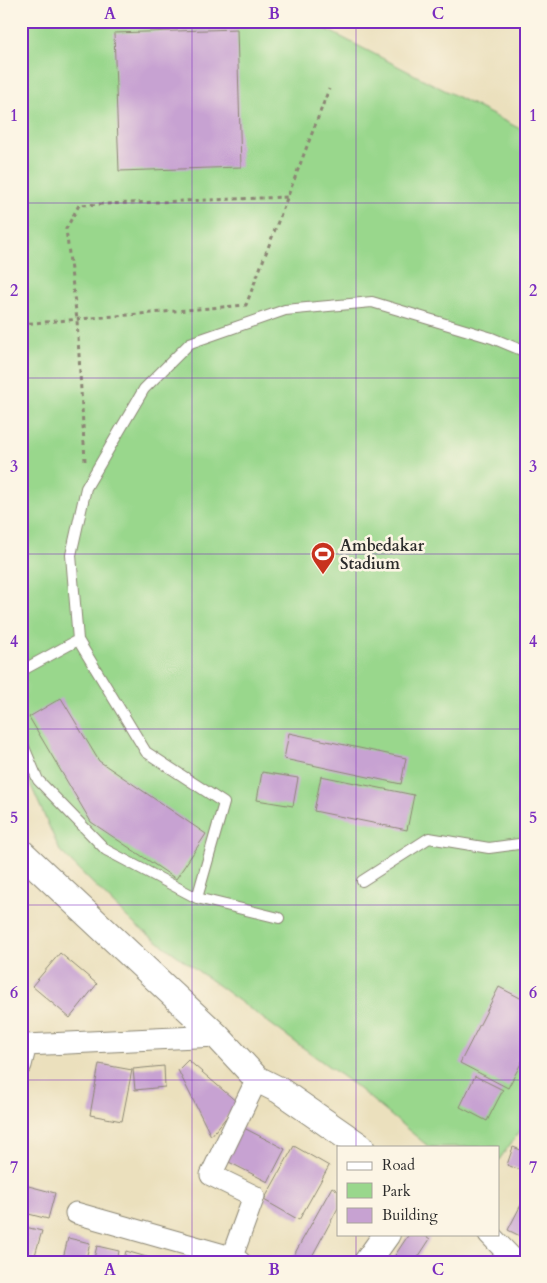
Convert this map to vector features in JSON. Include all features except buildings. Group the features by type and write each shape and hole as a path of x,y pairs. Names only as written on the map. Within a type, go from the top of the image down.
{"street":[{"path":"21,852 217,1036 257,1079 279,1090 360,1146"},
{"path":"21,1065 26,1044 217,1036"},
{"path":"76,1213 234,1260 254,1196 211,1175 257,1079"},
{"path":"367,1262 385,1236"},
{"path":"491,1236 516,1262"}],"lane":[{"path":"197,898 224,803 146,752 78,640 71,555 86,488 144,389 190,343 285,310 372,302 492,338 526,352"},
{"path":"21,671 78,640"},
{"path":"21,740 38,780 106,850 197,898 279,918"},
{"path":"362,881 429,838 489,848 526,843"}],"path":[{"path":"21,324 246,305 329,88"},
{"path":"86,488 77,320 66,229 79,205 288,197"}],"green space":[{"path":"21,21 310,21 526,132 526,1123 500,1158 500,1146 428,1146 354,1085 134,924 60,851 21,763"}],"place":[{"name":"Ambedakar Stadium","path":"323,575"}]}
